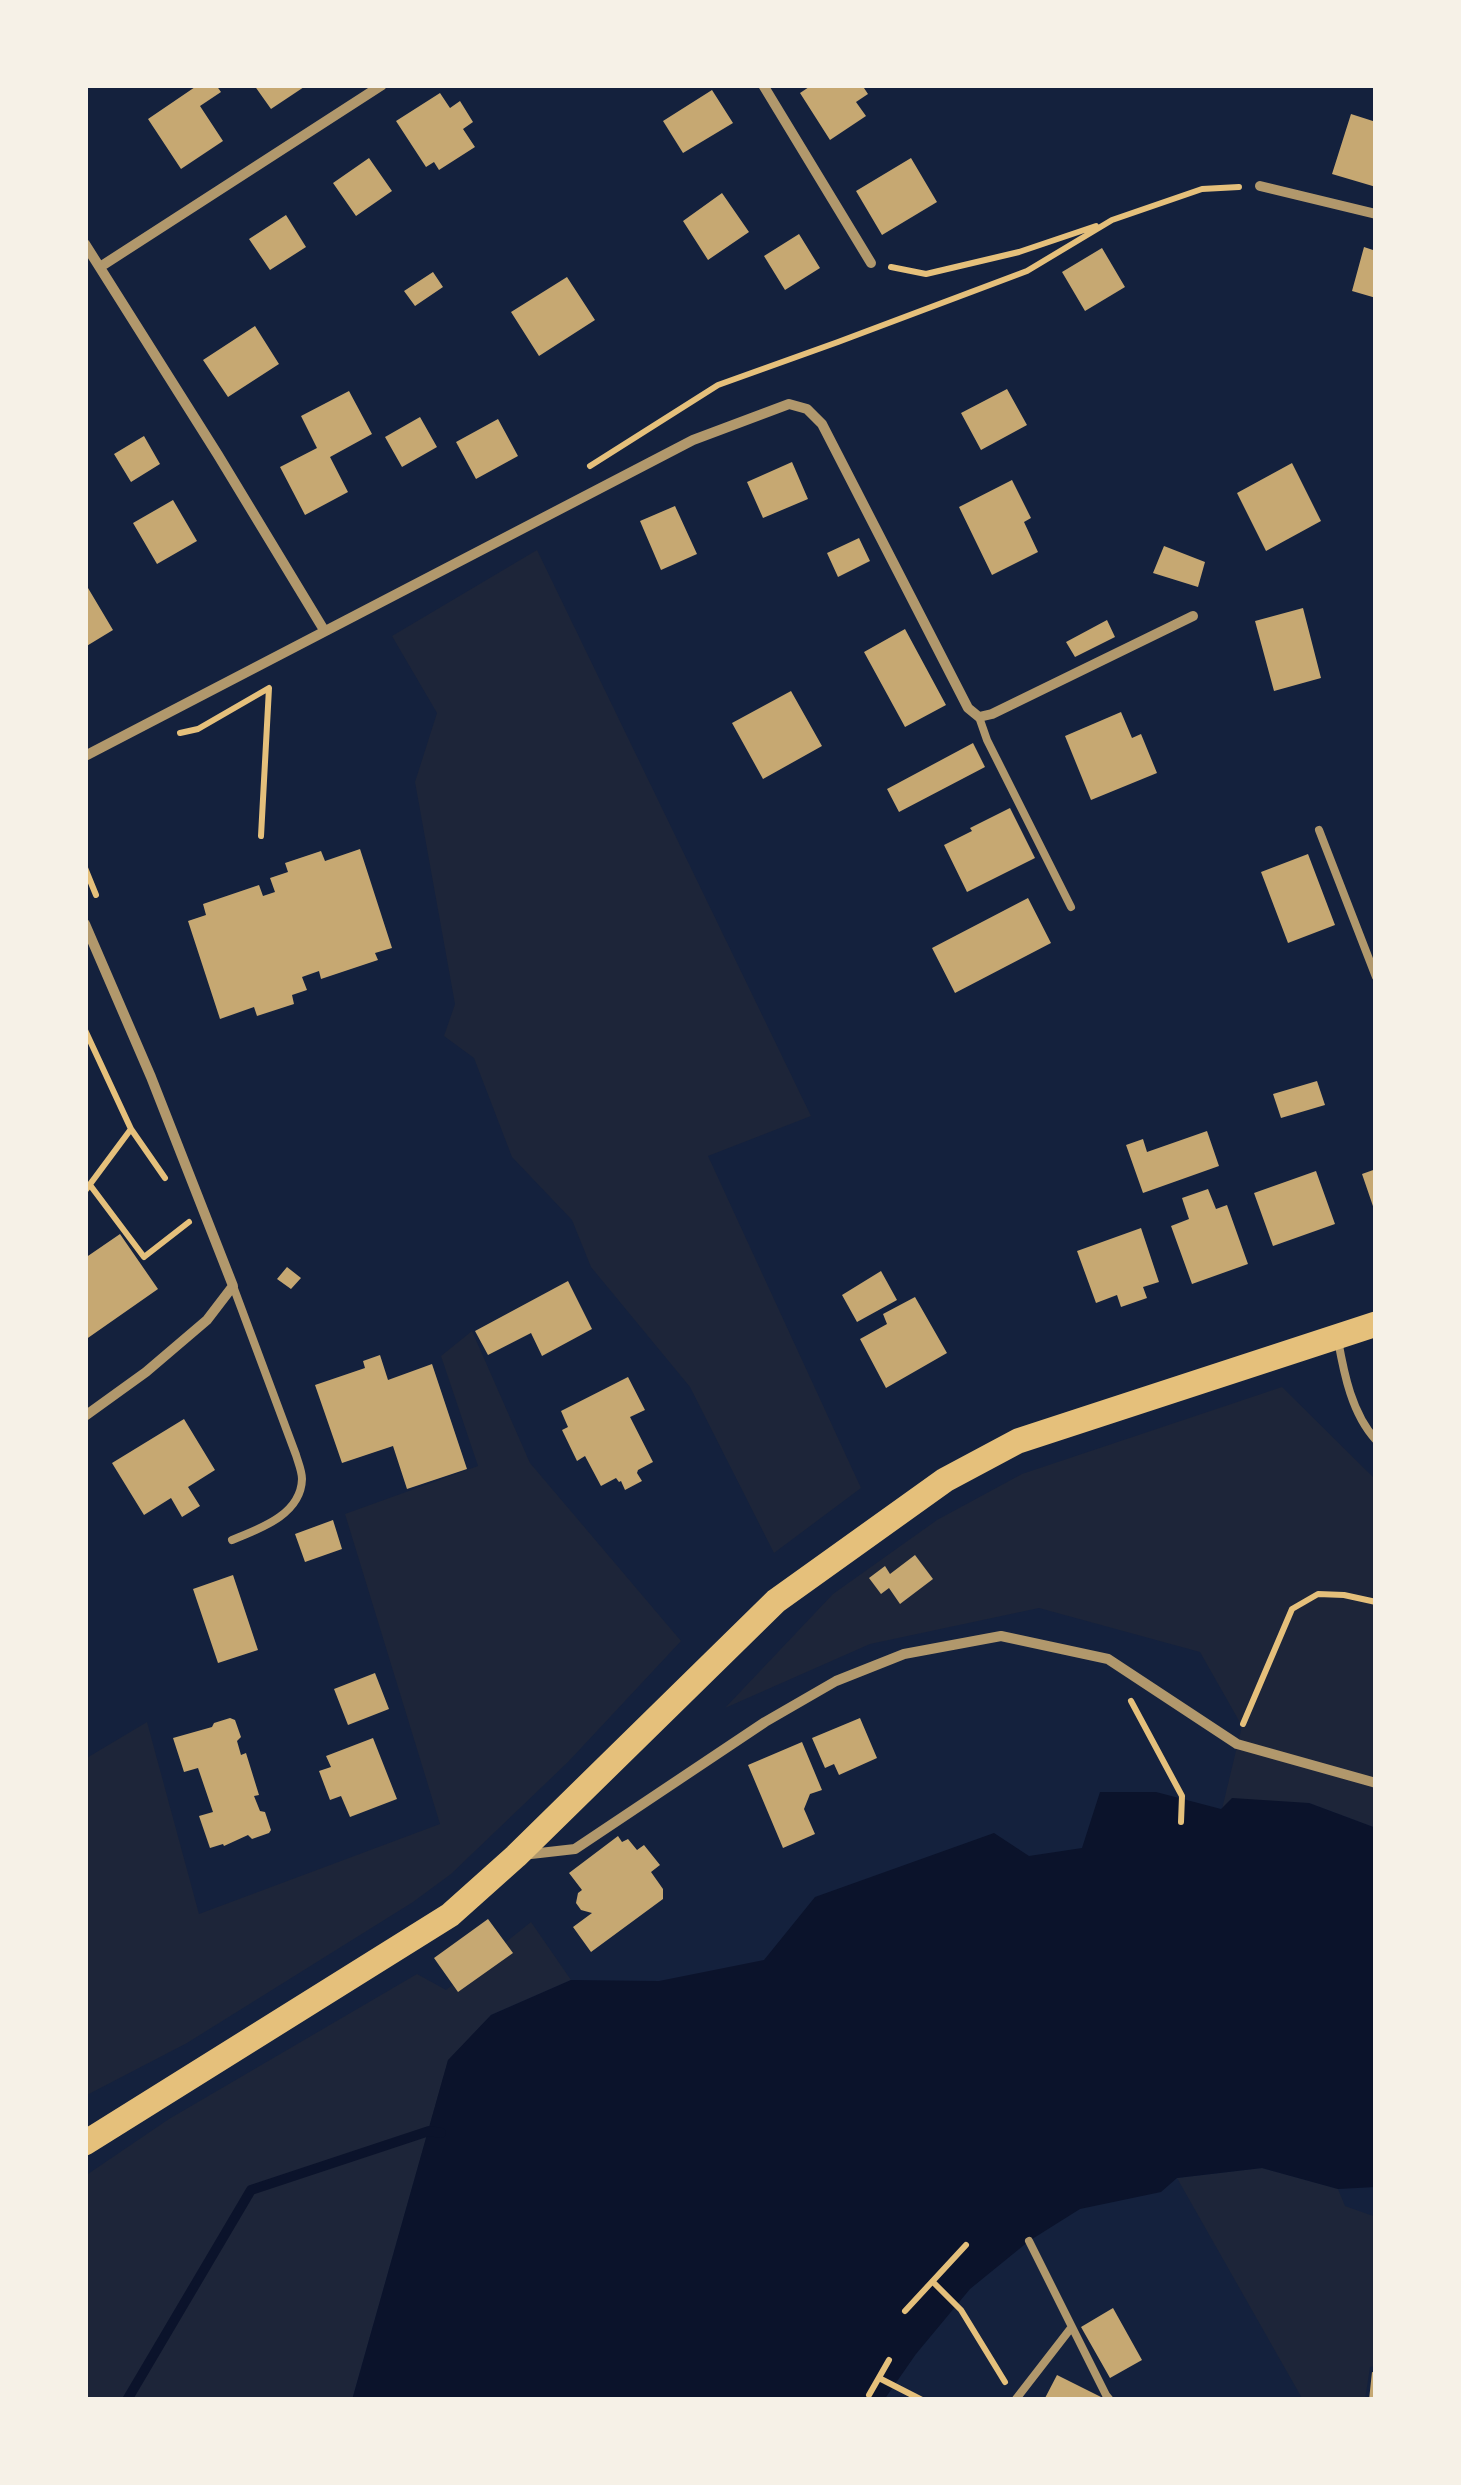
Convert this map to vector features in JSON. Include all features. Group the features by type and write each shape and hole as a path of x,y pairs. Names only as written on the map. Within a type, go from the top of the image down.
{"main road":[{"path":"85,2143 450,1915 516,1856 776,1601 945,1480 1018,1441 1376,1324"}],"street":[{"path":"100,267 382,85"},
{"path":"763,85 871,263"},
{"path":"1260,186 1376,214"},
{"path":"85,244 324,630"},
{"path":"85,756 693,440 789,404 807,409 822,424 968,708 978,717 992,714 1193,616"},
{"path":"85,924 151,1077 233,1286 207,1320 146,1372 85,1416"},
{"path":"516,1856 575,1849 765,1722 836,1681 904,1654 1001,1636 1108,1659 1237,1744 1376,1783"}],"lane":[{"path":"978,717 1071,907"},
{"path":"1318,830 1376,977"},
{"path":"232,1540 264,1527 292,1506 302,1477 233,1286"},
{"path":"1337,1336 1362,1425 1376,1440"},
{"path":"1029,2241 1110,2400"},
{"path":"1016,2399 1070,2328"}],"path":[{"path":"871,263 926,274 1019,252 1202,189 1260,186"},
{"path":"589,466 718,385 1026,271 1112,220"},
{"path":"179,733 198,729 269,688 261,836"},
{"path":"85,868 96,894"},
{"path":"85,1030 131,1129 165,1178"},
{"path":"131,1129 88,1188 144,1257 194,1218"},
{"path":"188,1210 199,1232"},
{"path":"1237,1744 1292,1610 1318,1594 1376,1603 1376,1574"},
{"path":"1108,1659 1182,1796 1181,1822"},
{"path":"905,2311 966,2244"},
{"path":"934,2282 961,2310 1016,2399"},
{"path":"869,2396 889,2360"},
{"path":"879,2378 922,2400"}],"shaded area":[{"path":"537,550 811,1116 708,1156 861,1488 774,1553 690,1387 591,1267 572,1220 512,1157 474,1058 444,1036 455,1004 415,782 437,713 392,636"},
{"path":"472,1331 530,1463 681,1641 568,1762 451,1874 413,1902 187,2043 85,2096 85,1759 147,1722 199,1914 440,1824 345,1514 478,1466 441,1356"},
{"path":"1282,1387 1376,1480 1376,1828 1309,1803 1222,1809 1242,1726 1200,1652 1039,1608 870,1644 725,1708 833,1594 937,1520 1022,1474"},
{"path":"1100,1792 1156,1792 1221,1809 1232,1798 1309,1803 1376,1828 1376,2187 1338,2189 1262,2168 1177,2178 1161,2192 1080,2209 1029,2241 970,2289 884,2400 352,2400 448,2060 491,2015 571,1980 659,1981 764,1960 815,1897 994,1833 1029,1856 1082,1848"},
{"path":"531,1922 571,1980 491,2015 448,2061 352,2400 85,2400 85,2176 169,2119 417,1974 446,1990"},
{"path":"1262,2168 1338,2189 1345,2206 1376,2217 1376,2366 1370,2367 1365,2400 1303,2400 1177,2178"}],"building":[{"path":"198,85 216,85 221,92 200,106 223,141 181,169 148,119"},
{"path":"254,85 307,85 271,109"},
{"path":"812,85 862,85 868,94 856,102 866,116 830,140 800,93"},
{"path":"712,90 733,123 683,153 663,121"},
{"path":"440,93 450,108 460,101 473,122 463,129 475,147 439,170 434,162 426,167 396,121"},
{"path":"1351,114 1376,122 1376,187 1332,174"},
{"path":"369,158 392,191 356,216 333,183"},
{"path":"911,158 937,202 882,235 856,191"},
{"path":"722,193 749,232 708,260 683,221"},
{"path":"286,215 306,247 270,270 249,239"},
{"path":"799,234 820,268 785,290 764,256"},
{"path":"1364,247 1376,251 1376,298 1352,291"},
{"path":"1102,248 1125,287 1085,311 1062,272"},
{"path":"433,272 443,287 415,306 404,291"},
{"path":"567,277 595,320 539,356 511,312"},
{"path":"255,326 279,364 228,397 203,360"},
{"path":"1007,389 1027,425 981,450 961,413"},
{"path":"349,391 372,434 330,457 348,492 305,515 280,467 317,448 301,416"},
{"path":"420,417 437,447 402,467 385,437"},
{"path":"498,419 518,456 476,479 456,442"},
{"path":"144,436 160,464 131,482 114,454"},
{"path":"792,462 808,499 763,518 747,482"},
{"path":"1292,463 1321,521 1266,551 1237,493"},
{"path":"1012,480 1031,518 1024,522 1038,552 992,575 959,507"},
{"path":"173,500 197,541 157,564 133,523"},
{"path":"675,506 697,554 661,570 640,521"},
{"path":"859,538 870,561 838,577 827,553"},
{"path":"1164,546 1205,562 1198,587 1153,573"},
{"path":"88,588 113,630 85,647 85,590"},
{"path":"1303,608 1321,678 1274,691 1255,621"},
{"path":"1107,620 1115,637 1075,657 1066,642"},
{"path":"905,629 946,705 905,727 864,652"},
{"path":"791,691 822,746 763,779 732,723"},
{"path":"1121,712 1132,738 1141,734 1157,773 1091,800 1065,736"},
{"path":"973,743 985,767 899,812 887,789"},
{"path":"1010,808 1035,858 967,892 944,845"},
{"path":"360,849 392,948 375,953 378,960 321,979 319,971 302,977 307,990 292,995 294,1004 257,1016 254,1007 220,1019 188,921 206,915 203,904 259,885 263,896 275,892 270,878 288,872 285,863 321,851 325,861"},
{"path":"1308,854 1335,925 1288,943 1261,872"},
{"path":"1028,898 1051,943 955,993 932,948"},
{"path":"1317,1081 1325,1105 1281,1118 1273,1094"},
{"path":"1207,1131 1219,1166 1143,1193 1126,1145 1143,1139 1147,1152"},
{"path":"1376,1169 1376,1211 1375,1212 1362,1174"},
{"path":"1316,1171 1335,1224 1273,1246 1254,1193"},
{"path":"1208,1189 1216,1209 1227,1205 1248,1264 1192,1284 1171,1226 1189,1219 1182,1198"},
{"path":"1141,1228 1159,1282 1143,1287 1147,1298 1121,1307 1117,1295 1096,1303 1077,1251"},
{"path":"120,1234 158,1289 85,1340 85,1258"},
{"path":"287,1267 301,1278 291,1289 277,1279"},
{"path":"881,1271 897,1300 857,1322 842,1295"},
{"path":"568,1281 592,1329 542,1356 531,1333 488,1355 475,1331"},
{"path":"915,1297 947,1353 886,1388 860,1339 887,1324 883,1314"},
{"path":"380,1355 388,1380 432,1364 467,1469 407,1489 393,1446 342,1463 315,1385 365,1368 363,1361"},
{"path":"628,1377 645,1410 630,1417 653,1462 638,1470 642,1481 625,1490 616,1478 601,1486 585,1456 577,1461 562,1430 568,1427 561,1411"},
{"path":"184,1419 215,1470 188,1487 200,1506 182,1517 171,1498 144,1515 112,1463"},
{"path":"333,1520 342,1549 305,1562 295,1534"},
{"path":"915,1555 933,1579 900,1604 889,1588 881,1594 869,1578 885,1566 890,1574"},
{"path":"233,1575 258,1650 218,1663 193,1589"},
{"path":"375,1673 389,1709 348,1725 334,1689"},
{"path":"230,1718 235,1720 241,1737 237,1741 241,1755 246,1753 259,1795 254,1796 271,1830 252,1839 248,1835 210,1848 199,1816 213,1812 198,1768 184,1772 173,1738"},
{"path":"860,1718 877,1758 839,1775 834,1764 825,1768 812,1738"},
{"path":"373,1738 397,1799 350,1817 341,1796 330,1800 319,1771 331,1767 326,1756"},
{"path":"802,1742 822,1790 810,1794 804,1809 815,1834 783,1848 748,1765"},
{"path":"618,1836 622,1842 628,1839 637,1850 644,1845 660,1865 651,1872 663,1889 663,1899 591,1952 573,1927 592,1913 581,1910 576,1903 582,1890 569,1873"},
{"path":"488,1919 513,1953 458,1992 434,1958"},
{"path":"1113,2308 1142,2360 1110,2378 1081,2327"},
{"path":"1372,2372 1376,2373 1376,2400 1369,2400"},
{"path":"1057,2375 1101,2397 1100,2400 1044,2400"}],"waterway":[{"path":"127,2400 251,2190 429,2131 441,2133"}]}
